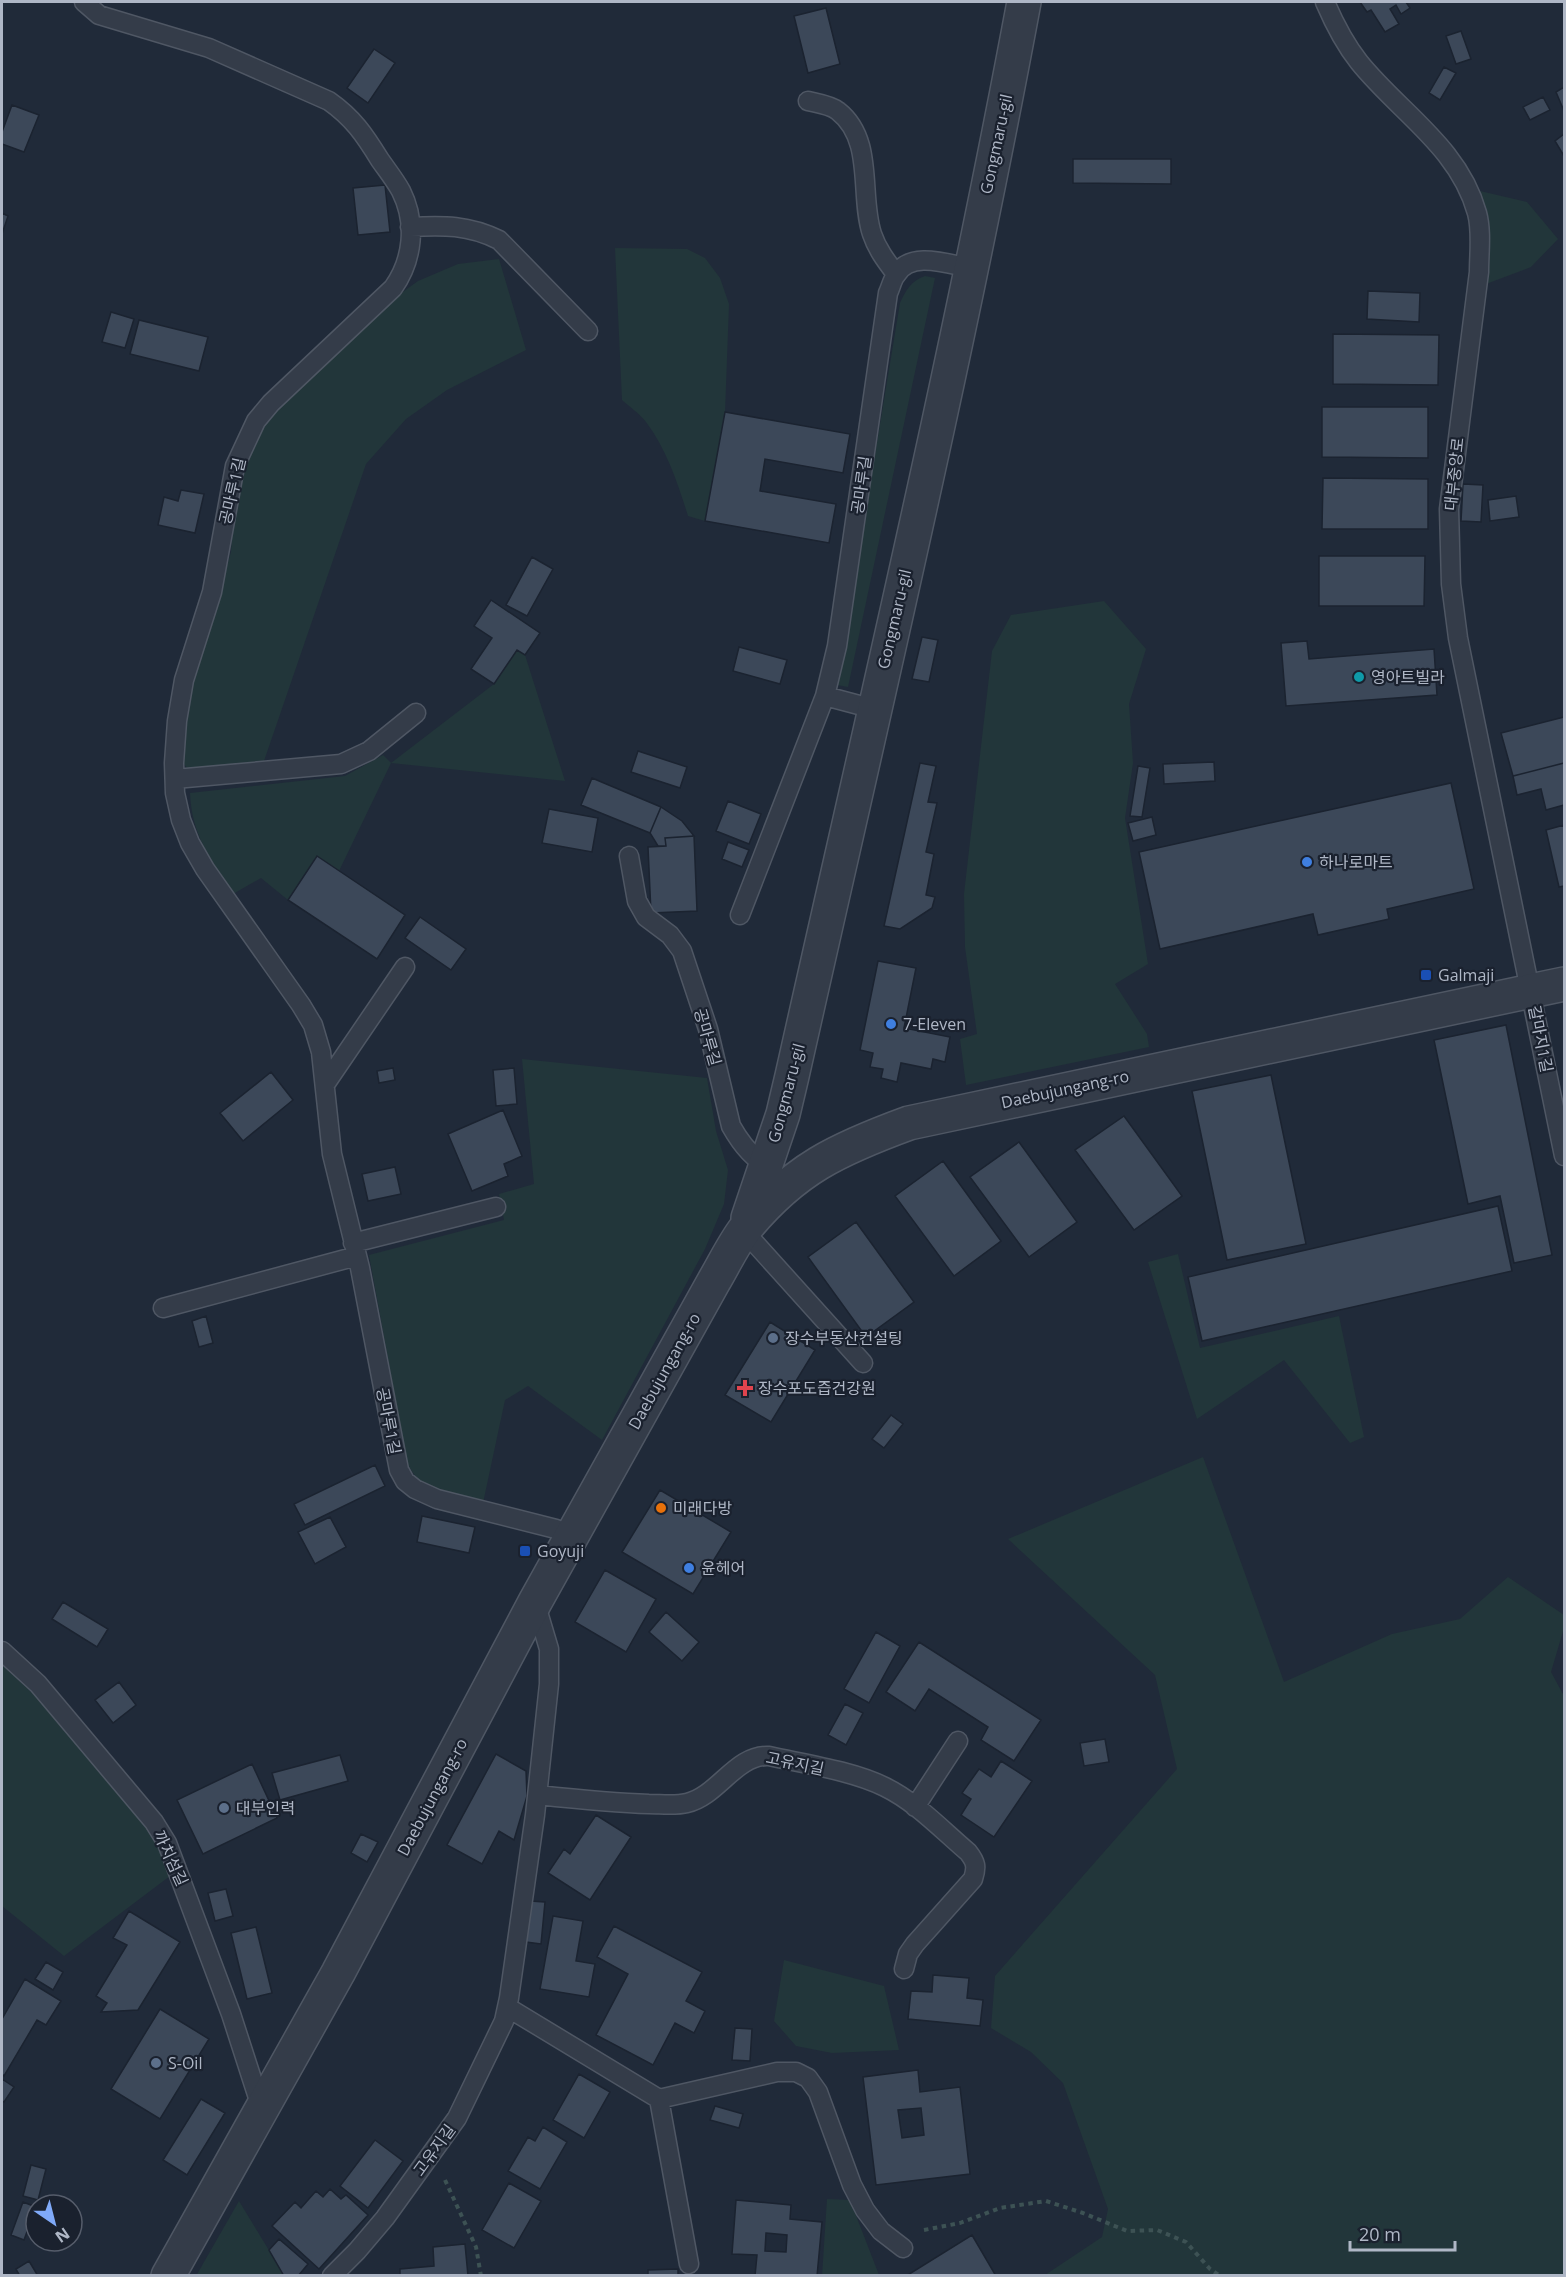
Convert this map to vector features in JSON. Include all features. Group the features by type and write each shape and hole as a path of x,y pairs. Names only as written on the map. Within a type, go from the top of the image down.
{"street":[{"name":"Gongmaru-gil","path":"744,1231 783,1114 970,268 1024,2"},
{"name":"Daebujungang-ro","path":"168,2276 338,1973 535,1602 744,1231 777,1194 800,1174 823,1159 856,1142 909,1123 1564,984"},
{"path":"783,1114 787,1129 801,1149 812,1156 823,1159"}],"lane":[{"name":"공마루1길","path":"84,2 99,15 209,48 329,101 346,113 359,127 401,192 410,227 411,247 402,276 393,288 271,403 256,421 235,465 212,592 184,680 177,721 175,794 181,820 190,843 205,869 313,1025 321,1052 326,1083 327,1123 332,1154 355,1250 396,1459 405,1481 415,1489 437,1499 556,1529 573,1536"},
{"name":"대부중앙로","path":"1325,2 1341,36 1360,63 1437,141 1456,167 1477,214 1480,241 1479,272 1449,509 1451,584 1458,638 1531,992"},
{"path":"807,101 838,110 855,130 863,158 871,232 880,253 896,274 909,262 927,261 970,268"},
{"path":"410,227 447,225 464,227 483,232 499,240 588,330"},
{"name":"공마루길","path":"740,915 825,696 844,603 888,293 896,274"},
{"path":"825,696 874,709"},
{"path":"175,779 341,764 369,751 416,713"},
{"name":"공마루길","path":"629,856 637,901 641,909 646,917 670,935 682,951 708,1029 731,1126 738,1139 751,1154 766,1165"},
{"path":"326,1083 405,967"},
{"name":"갈마지1길","path":"1531,992 1564,1156"},
{"path":"766,1165 783,1170 801,1167 823,1159"},
{"path":"163,1308 496,1207"},
{"path":"744,1231 863,1363"},
{"name":"고유지길","path":"332,2276 385,2218 457,2118 499,2032 507,2007 538,1795 549,1684 549,1649 535,1602"},
{"name":"까치섬길","path":"2,1651 38,1684 154,1822 167,1843 228,2004 262,2110"},
{"path":"915,1807 958,1741"},
{"name":"고유지길","path":"538,1795 636,1803 687,1803 703,1796 757,1755 865,1779 885,1787 915,1807 968,1852 975,1861 976,1870 973,1879 915,1944 908,1954 904,1969"},
{"path":"507,2007 659,2100 777,2072 796,2072 808,2078 818,2092 852,2185 865,2210 881,2231 903,2248"},
{"path":"659,2100 689,2264"}],"path":[{"path":"432,2152 476,2247 481,2276"},
{"path":"881,2231 919,2232 960,2223 1000,2208 1046,2201 1127,2231 1157,2230 1186,2242 1210,2269 1220,2276"}],"green space":[{"path":"1480,191 1527,202 1558,239 1531,267 1486,284 1484,207"},
{"path":"615,248 687,249 705,258 720,278 729,304 725,412 705,521 688,516 676,480 660,444 644,419 622,400"},
{"path":"499,259 526,350 447,390 406,419 366,464 264,761 188,769 181,761 193,683 231,552 235,494 246,458 270,413 393,299 418,281 458,264"},
{"path":"925,276 935,278 848,687 837,685 900,303 910,286"},
{"path":"1104,601 1146,649 1129,704 1133,763 1125,818 1148,964 1115,984 1147,1034 1149,1047 966,1085 960,1039 977,1034 965,947 964,894 992,651 1011,615"},
{"path":"517,650 525,655 565,781 391,763 494,684"},
{"path":"383,755 391,763 339,871 317,856 288,900 261,878 233,894 210,858 194,822 190,793 345,776"},
{"path":"522,1059 707,1078 716,1131 728,1170 724,1204 705,1249 602,1440 528,1386 505,1400 483,1503 449,1495 429,1487 420,1481 407,1462 369,1255 504,1220 499,1194 534,1184"},
{"path":"1178,1254 1200,1348 1339,1316 1364,1437 1350,1443 1284,1360 1197,1419 1148,1262"},
{"path":"1203,1457 1284,1682 1392,1634 1460,1619 1508,1577 1564,1615 1564,1628 1551,1672 1564,1696 1564,2275 1045,2275 1102,2237 1108,2209 1063,2083 1031,2052 991,2028 995,1976 1177,1769 1155,1675 1008,1539"},
{"path":"2,1665 40,1700 133,1809 159,1847 170,1876 64,1956 2,1906"},
{"path":"784,1960 884,1986 899,2050 832,2053 796,2046 774,2021"},
{"path":"827,2199 850,2200 879,2275 822,2276"},
{"path":"239,2201 284,2275 196,2276"}],"building":[{"path":"1360,2 1406,2 1410,8 1401,14 1396,5 1390,9 1399,24 1385,32 1371,10 1367,12"},
{"path":"826,8 840,64 808,73 794,16"},
{"path":"1461,31 1471,59 1456,64 1446,36"},
{"path":"374,49 395,63 368,103 347,88"},
{"path":"1444,67 1456,73 1440,100 1429,93"},
{"path":"1564,87 1564,111 1556,92"},
{"path":"1543,97 1550,110 1530,120 1523,107"},
{"path":"12,105 39,115 24,152 2,144 2,132"},
{"path":"1564,134 1564,156 1555,141"},
{"path":"1073,159 1171,159 1171,184 1073,183"},
{"path":"385,185 390,232 358,235 353,188"},
{"path":"2,213 8,216 2,234"},
{"path":"1368,291 1420,293 1419,322 1367,319"},
{"path":"111,312 134,319 125,348 102,342"},
{"path":"139,320 208,337 199,371 130,354"},
{"path":"1333,334 1439,335 1438,385 1333,384"},
{"path":"1322,407 1428,407 1428,458 1322,457"},
{"path":"725,412 850,434 843,473 765,459 760,491 836,504 829,543 705,521"},
{"path":"1323,478 1428,479 1428,529 1322,529"},
{"path":"1463,484 1483,485 1481,522 1461,521"},
{"path":"181,490 204,494 195,533 158,525 164,497 178,501"},
{"path":"1516,496 1519,517 1490,521 1488,500"},
{"path":"1319,556 1425,556 1424,606 1319,606"},
{"path":"532,557 553,569 527,616 506,605"},
{"path":"491,600 540,633 525,655 517,650 494,684 471,669 492,638 474,626"},
{"path":"922,637 938,640 929,682 912,679"},
{"name":"영아트빌라","path":"1307,641 1309,659 1434,649 1437,695 1286,706 1281,643"},
{"path":"739,647 787,660 780,684 733,671"},
{"path":"1564,717 1564,763 1513,776 1501,733"},
{"path":"638,751 687,767 680,788 631,772"},
{"path":"1214,762 1215,781 1164,784 1163,764"},
{"path":"920,763 936,766 928,802 937,803 926,852 934,854 926,895 935,897 932,908 900,929 884,926"},
{"path":"1564,763 1564,805 1546,810 1541,789 1517,795 1513,776"},
{"path":"1138,766 1150,768 1142,817 1130,816"},
{"path":"592,778 661,807 650,833 581,805"},
{"path":"1451,783 1474,889 1387,909 1389,919 1318,935 1313,914 1160,949 1139,852"},
{"path":"728,801 761,814 749,844 716,831"},
{"path":"661,807 682,821 694,836 665,838 666,846 658,846 650,833"},
{"path":"549,809 598,818 592,852 542,843"},
{"path":"1152,817 1156,835 1133,841 1128,823"},
{"path":"1564,825 1564,886 1559,887 1546,830"},
{"path":"694,836 697,911 651,913 648,847 666,846 665,838"},
{"path":"728,842 749,850 742,867 722,859"},
{"path":"317,856 405,915 377,959 288,900"},
{"path":"420,917 466,949 451,970 405,938"},
{"path":"878,961 916,968 904,1028 950,1037 945,1062 933,1059 931,1069 901,1063 897,1082 881,1078 883,1069 870,1067 873,1053 860,1050"},
{"path":"1506,1025 1552,1255 1514,1263 1500,1196 1468,1204 1434,1040"},
{"path":"393,1068 395,1080 379,1083 377,1071"},
{"path":"514,1068 517,1104 496,1106 493,1070"},
{"path":"271,1072 293,1100 243,1141 220,1113"},
{"path":"1271,1075 1306,1244 1227,1260 1192,1091"},
{"path":"503,1110 522,1156 504,1164 508,1176 472,1191 448,1134"},
{"path":"1124,1116 1182,1196 1134,1230 1075,1150"},
{"path":"1019,1142 1077,1222 1029,1257 970,1177"},
{"path":"943,1161 1001,1241 954,1276 895,1196"},
{"path":"395,1167 401,1194 368,1201 362,1174"},
{"path":"1498,1206 1512,1271 1202,1341 1188,1277"},
{"path":"856,1222 914,1302 866,1337 808,1257"},
{"path":"206,1316 213,1343 199,1347 192,1321"},
{"path":"770,1322 815,1350 771,1422 725,1395"},
{"path":"891,1415 903,1424 884,1448 872,1439"},
{"path":"375,1465 385,1486 305,1525 294,1504"},
{"path":"660,1490 731,1532 693,1594 622,1552"},
{"path":"422,1516 475,1527 469,1553 417,1542"},
{"path":"330,1517 346,1547 315,1564 298,1532"},
{"path":"605,1570 656,1599 626,1652 575,1622"},
{"path":"63,1602 108,1629 97,1647 52,1619"},
{"path":"666,1612 699,1642 682,1661 649,1632"},
{"path":"876,1632 900,1646 869,1703 844,1689"},
{"path":"919,1642 1041,1720 1014,1761 981,1740 988,1727 929,1689 915,1711 886,1692"},
{"path":"119,1682 136,1705 113,1723 95,1700"},
{"path":"845,1704 863,1713 846,1745 828,1735"},
{"path":"1105,1739 1109,1762 1084,1766 1080,1743"},
{"path":"496,1754 526,1771 527,1796 514,1840 499,1831 482,1864 447,1845"},
{"path":"340,1755 348,1781 280,1800 272,1773"},
{"path":"1001,1761 1032,1781 994,1837 961,1815 971,1799 962,1793 979,1769 991,1777"},
{"path":"252,1764 277,1818 203,1854 177,1800"},
{"path":"596,1815 631,1837 590,1900 548,1873 564,1849 570,1854"},
{"path":"361,1834 378,1842 367,1862 351,1853"},
{"path":"226,1889 233,1916 215,1921 208,1893"},
{"path":"530,1901 545,1902 541,1944 526,1942"},
{"path":"129,1911 180,1942 138,2010 101,2012 107,2003 96,1996 127,1945 113,1938"},
{"path":"553,1916 583,1921 576,1961 595,1964 589,1997 540,1989"},
{"path":"614,1926 702,1972 686,2001 705,2011 694,2033 675,2023 653,2065 596,2035 628,1974 597,1957"},
{"path":"256,1927 272,1993 247,1999 231,1933"},
{"path":"46,1962 63,1972 53,1990 35,1979"},
{"path":"933,1975 969,1978 967,1998 983,2000 980,2026 908,2019 911,1991 932,1992"},
{"path":"25,1979 61,2001 46,2025 37,2020 4,2076 2,2074 2,2019"},
{"path":"160,2009 209,2039 160,2119 111,2089"},
{"path":"735,2028 752,2029 750,2061 732,2060"},
{"path":"918,2070 920,2092 960,2087 970,2174 876,2185 863,2077","holes":["921,2108 924,2135 902,2138 898,2110"]},
{"path":"579,2074 610,2092 584,2138 553,2120"},
{"path":"2,2079 14,2087 4,2102 2,2101"},
{"path":"201,2099 225,2113 187,2175 163,2160"},
{"path":"715,2106 743,2114 739,2128 710,2120"},
{"path":"543,2127 567,2142 540,2189 508,2171 528,2137 535,2141"},
{"path":"375,2140 403,2161 368,2208 340,2186"},
{"path":"31,2165 46,2169 40,2193 24,2193 23,2196"},
{"path":"509,2183 541,2201 514,2248 482,2230"},
{"path":"330,2189 341,2199 346,2195 368,2215 319,2269 272,2226 295,2202 301,2208 316,2191 323,2197"},
{"path":"736,2200 791,2205 790,2219 822,2222 817,2276 755,2276 757,2255 732,2254","holes":["766,2233 787,2235 786,2252 765,2251"]},
{"path":"23,2202 24,2240 11,2235"},
{"path":"972,2235 996,2276 906,2276"},
{"path":"279,2239 308,2264 298,2276 284,2276 269,2250"},
{"path":"465,2244 468,2276 400,2276 400,2269 434,2266 433,2247"},
{"path":"29,2261 38,2276 20,2276 16,2269"},
{"path":"678,2269 678,2276 648,2276 648,2270"}],"place":[{"name":"영아트빌라","path":"1359,677"},
{"name":"하나로마트","path":"1307,862"},
{"name":"Galmaji","path":"1426,975"},
{"name":"7-Eleven","path":"891,1024"},
{"name":"장수부동산컨설팅","path":"773,1338"},
{"name":"장수포도즙건강원","path":"745,1388"},
{"name":"미래다방","path":"661,1508"},
{"name":"Goyuji","path":"525,1551"},
{"name":"윤헤어","path":"689,1568"},
{"name":"대부인력","path":"224,1808"},
{"name":"S-Oil","path":"156,2063"}]}
